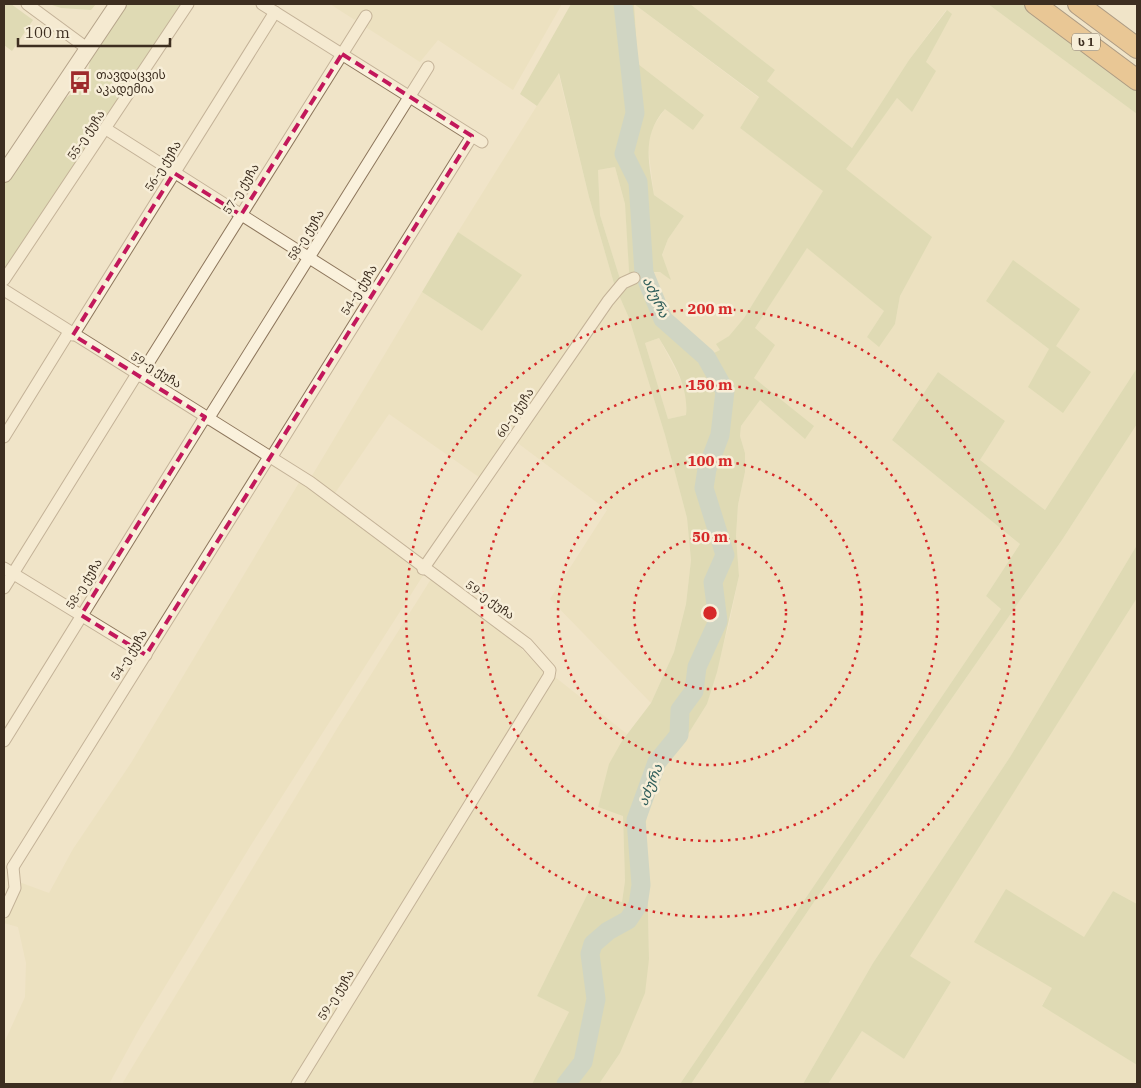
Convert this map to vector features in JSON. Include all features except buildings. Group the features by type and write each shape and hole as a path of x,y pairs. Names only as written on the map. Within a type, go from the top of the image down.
{"highway":[{"name":"ს 1","path":"1035,4 1137,80"},
{"name":"ს 1","path":"1078,4 1137,48"}],"main road":[{"path":"4,174 118,4"}],"street":[{"path":"27,4 88,49"},
{"name":"55-ე ქუჩა","path":"4,280 188,4"},
{"path":"262,4 482,142"},
{"name":"56-ე ქუჩა","path":"4,437 276,12"},
{"name":"57-ე ქუჩა","path":"4,588 8,571 138,375 366,16"},
{"name":"58-ე ქუჩა","path":"4,741 81,615 428,67"},
{"path":"106,129 371,297"},
{"name":"54-ე ქუჩა","path":"8,865 146,655 472,136"},
{"name":"60-ე ქუჩა","path":"423,569 608,301 622,283 634,278"},
{"name":"59-ე ქუჩა","path":"4,290 310,482 423,569 527,644 550,670 549,676 297,1084"},
{"path":"8,571 146,655"},
{"path":"4,912 15,888 8,865"}],"highlighted area":[{"path":"342,54 472,136 146,655 81,615 205,417 73,335 174,173 241,215"}],"shaded area":[{"path":"330,4 562,4 513,90 438,40 420,62"},
{"path":"634,4 759,98 740,128 824,191 744,318 729,336 717,344 721,350 706,357 663,319 644,273 660,272 670,278 662,256 668,239 684,216 654,195 648,146 650,131 665,109 704,115 638,64"},
{"path":"690,4 988,4 1137,114 1137,368 1045,510 980,460 1005,421 938,372 892,440 1020,544 986,596 1001,609 680,1084 599,1084 620,1053 649,959 646,821 654,784 667,760 685,739 707,704 729,624 739,576 736,536 738,505 745,472 745,453 740,436 741,426 760,400 804,438 754,378 755,328 807,247 884,311 867,337 895,324 900,296 931,237 845,169 897,98 912,112 926,62 951,14 946,10 909,60 852,148 767,81 775,70","holes":["986,301 1091,372 1049,349"]},
{"path":"558,72 589,197 615,287 483,480 389,414 333,496 310,479 422,292 482,331 521,275 458,232"},
{"path":"615,167 625,204 628,247 628,277 621,282 600,215 598,170"},
{"path":"618,293 629,318 665,435 687,518 691,560 686,604 674,652 651,703 550,599 607,510 515,441"},
{"path":"659,338 684,386 687,400 686,415 668,419 645,343"},
{"path":"1137,424 1137,545 1010,757 873,963 803,1084 691,1084 943,711 1062,540"},
{"path":"300,481 424,574 251,845 138,1031 109,1084 4,1084 4,1043 25,997 26,963 18,927 4,923 18,896 19,882 49,893 73,849 131,763"},
{"path":"431,579 516,643 545,673 294,1084 122,1084 338,727"},
{"path":"1137,598 1137,904 1113,891 1042,1005 1137,1065 1137,1084 828,1084 862,1031 904,1059 951,982 909,956"},
{"path":"555,677 627,734 622,741 604,786 598,807 623,815 625,881 622,902 588,893 537,996 569,1012 532,1084 302,1084"}],"green space":[{"path":"4,4 11,4 33,20 12,51 4,45"},
{"path":"49,4 96,4 91,10 61,8"},
{"path":"127,4 183,4 4,283 4,183 60,102 85,84 91,57"},
{"path":"571,4 621,4 631,113 620,153 636,184 643,274 628,277 625,204 615,167 598,170 600,215 621,282 615,287 589,197 559,73 537,106 520,94"},
{"path":"627,4 634,4 638,64 704,115 693,130 665,109 652,129 649,161 654,195 684,216 668,239 662,255 671,280 660,272 647,272 642,181 626,153 639,109"},
{"path":"634,4 690,4 775,70 767,81 852,148 909,60 947,10 952,14 926,62 936,71 912,112 897,98 846,169 932,237 900,296 895,324 879,347 867,337 884,311 807,248 755,328 775,345 754,378 814,426 805,439 760,400 741,426 740,436 745,453 745,472 738,505 736,536 739,576 717,672 707,704 685,739 667,760 654,784 646,821 649,959 645,993 620,1053 599,1084 581,1084 576,1081 573,1084 532,1084 569,1012 537,996 588,893 622,902 625,881 623,816 598,807 609,764 622,741 651,703 674,652 686,604 691,560 687,518 665,435 629,318 618,293 624,285 646,277 663,319 706,357 720,350 716,344 729,336 744,318 823,191 740,128 759,97","holes":["659,338 679,375 685,394 686,415 668,419 645,343"]},
{"path":"988,4 1025,4 1137,88 1137,114"},
{"path":"458,232 522,275 482,331 422,292"},
{"path":"1013,260 1080,309 1056,346 1091,372 1063,413 1028,387 1049,349 986,301"},
{"path":"1137,368 1137,424 1062,540 943,711 691,1084 680,1084 1001,609 986,596 1020,544 892,440 938,372 1005,421 980,460 1045,510"},
{"path":"1137,545 1137,598 910,956 951,982 904,1059 862,1031 828,1084 803,1084 873,963 1010,757"},
{"path":"1006,889 1084,937 1113,891 1137,904 1137,1065 1042,1006 1052,988 974,942"}],"waterway":[{"name":"აძურა","path":"566,1084 583,1062 596,999 590,954 593,944 608,931 628,920 638,905 641,885 636,820 657,762 679,735 680,710 694,691 697,667 718,621 713,582 725,555 704,488 707,469 720,435 725,391 706,357 663,319 644,273 638,182 624,154 635,113 623,4"}],"place":[{"name":"თავდაცვის აკადემია","path":"80,82"}]}
